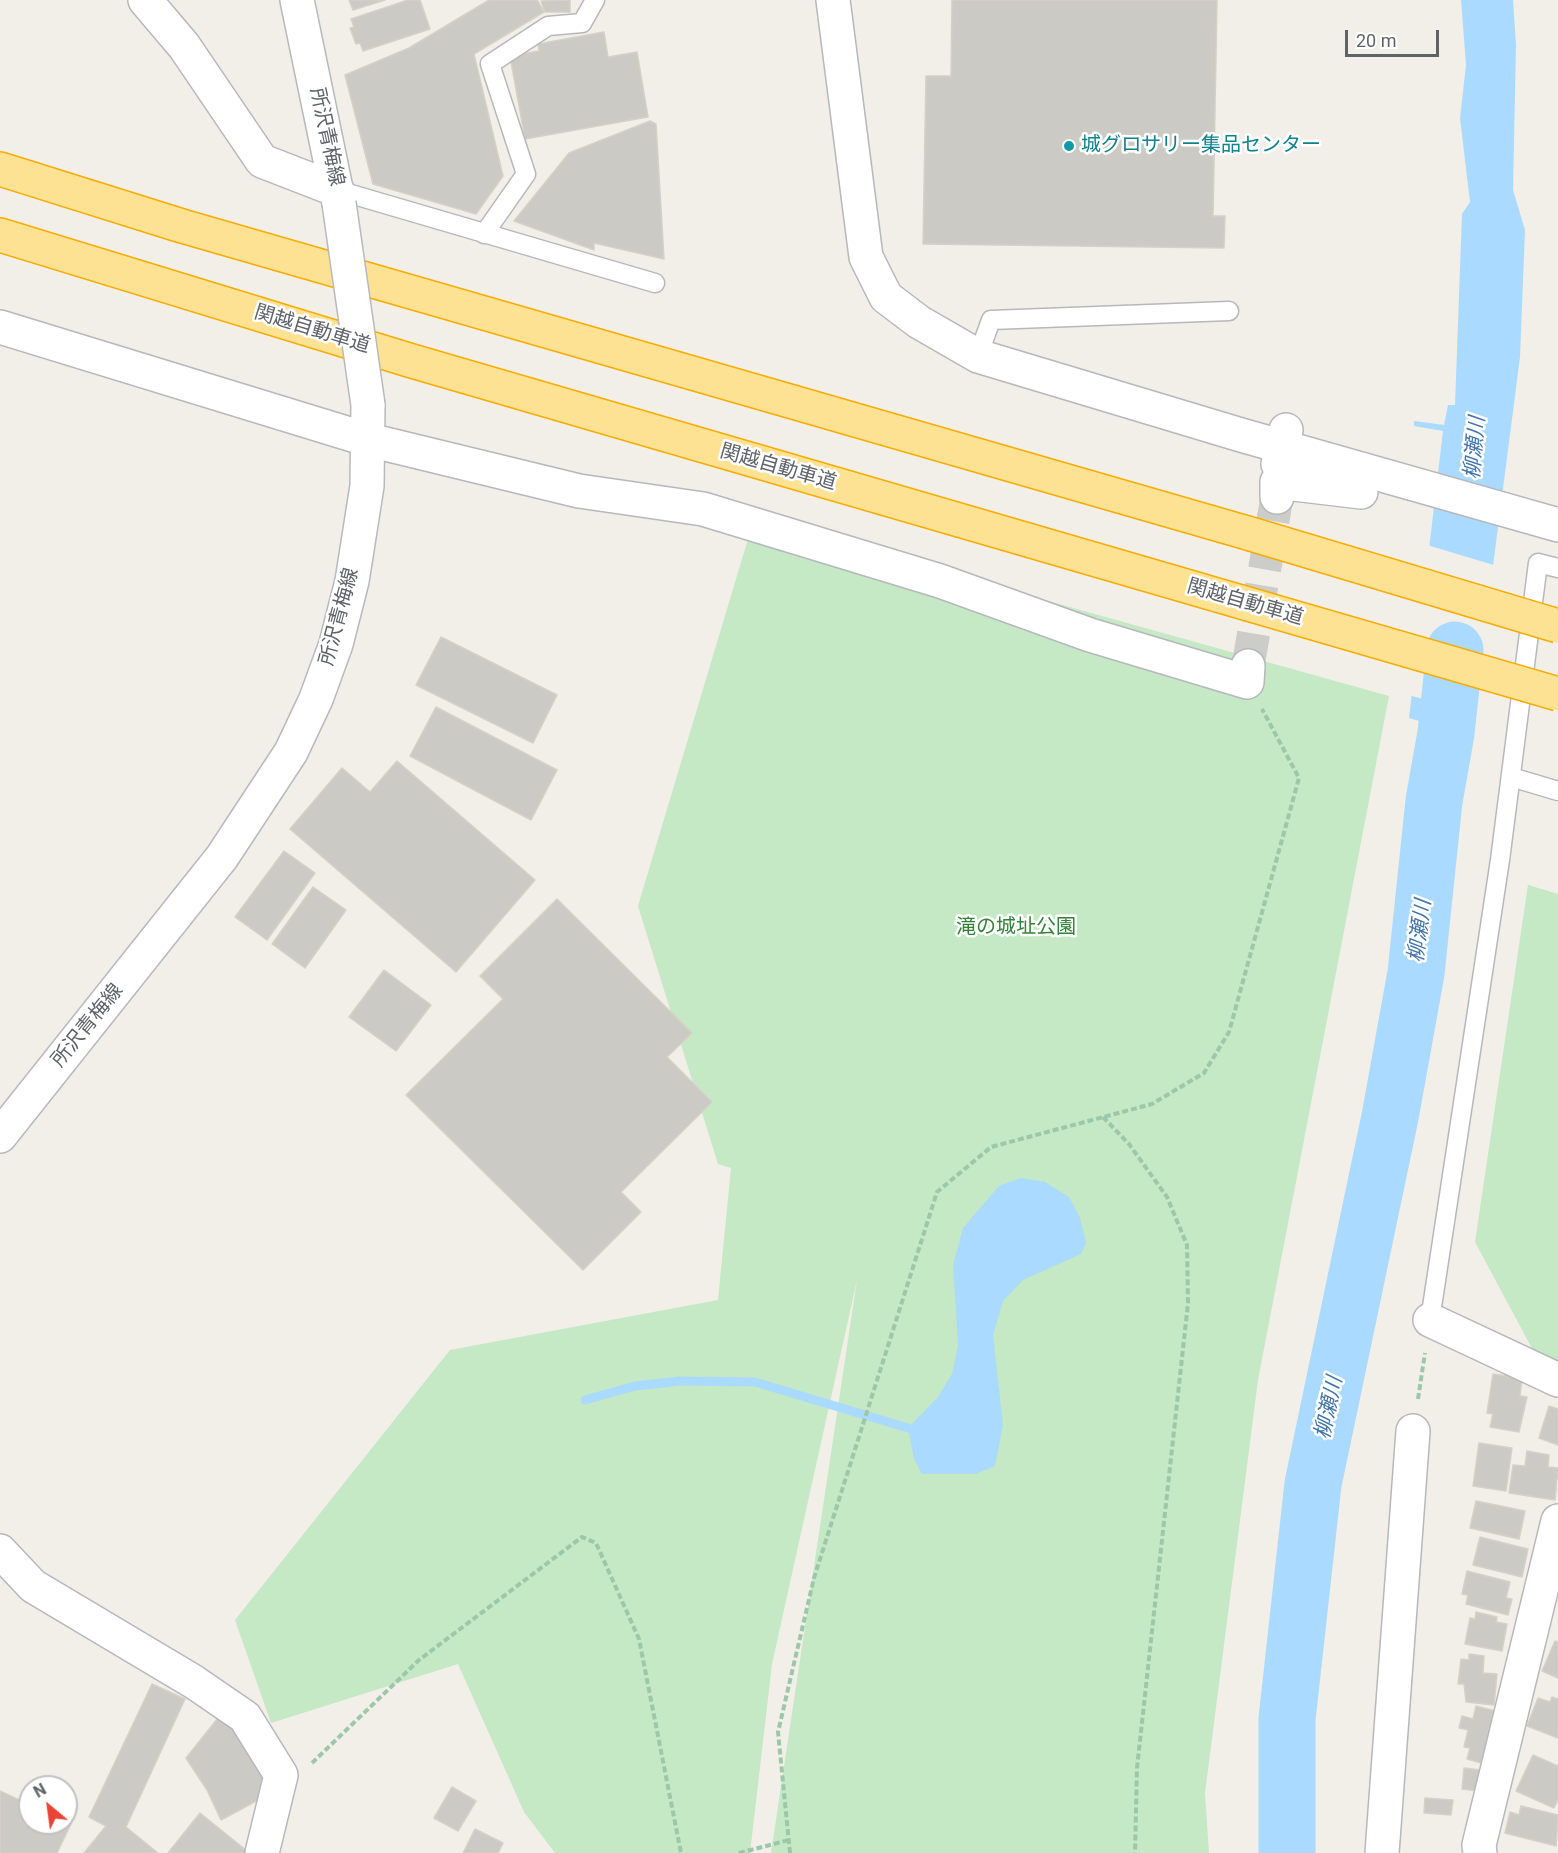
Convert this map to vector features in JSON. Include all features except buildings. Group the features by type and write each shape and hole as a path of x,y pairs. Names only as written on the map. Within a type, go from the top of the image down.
{"highway":[{"path":"0,169 182,226 1251,534 1558,626"},
{"name":"関越自動車道","path":"0,235 412,361 1558,694"}],"street":[{"path":"145,0 184,46 262,161 338,196"},
{"name":"所沢青梅線","path":"0,1136 222,857 291,752 316,699 332,655 352,580 367,486 368,405 338,196 297,0"},
{"path":"833,0 866,257 886,297 919,322 978,356 1284,438 1378,474 1558,525"},
{"path":"0,327 369,440 579,491 703,509 940,581 1090,635 1248,674"},
{"path":"1277,497 1277,482 1361,492 1278,464 1284,438"},
{"path":"1430,1320 1558,1380"},
{"path":"1382,1853 1413,1431"},
{"path":"1480,1853 1479,1845 1558,1521"},
{"path":"0,1551 33,1586 194,1682 245,1717 281,1775 262,1853"}],"lane":[{"path":"484,234 526,174 490,64 548,26 582,23 594,0"},
{"path":"338,196 484,234 655,283"},
{"path":"978,356 991,320 1229,311"},
{"path":"1430,1320 1511,777 1538,563 1558,568"},
{"path":"1511,777 1558,791"}],"path":[{"path":"790,1853 778,1732 814,1578 937,1192 991,1147 1152,1104 1204,1074 1229,1032 1299,778 1248,674"},
{"path":"1103,1118 1129,1144 1167,1197 1187,1245 1188,1303 1137,1768 1135,1853"},
{"path":"1413,1431 1430,1320"},
{"path":"277,1797 419,1660 582,1537 596,1543 639,1640 681,1853"},
{"path":"739,1853 789,1840"}],"green space":[{"name":"滝の城址公園","path":"754,519 1389,696 1258,1380 1205,1793 1209,1853 771,1853 857,1280 772,1664 750,1853 555,1853 524,1812 458,1664 271,1723 235,1620 450,1350 718,1300 731,1168 718,1164 638,906"},
{"path":"1528,885 1558,894 1558,1363 1535,1354 1475,1242"}],"water":[{"path":"1461,0 1513,0 1516,45 1513,190 1525,230 1520,357 1471,736 1409,718 1443,431 1414,426 1414,421 1444,425 1448,405 1455,405 1462,214 1470,202 1460,118 1466,65"},
{"path":"1021,1178 1045,1182 1069,1197 1080,1218 1086,1243 1081,1254 1023,1280 1003,1301 993,1335 1003,1425 995,1466 976,1474 922,1474 914,1459 908,1428 938,1397 952,1374 958,1346 953,1265 963,1228 999,1186"}],"pier":[{"path":"1427,545 1497,566 1476,715 1409,695"}],"waterway":[{"name":"柳瀬川","path":"1287,1853 1287,1719 1313,1484 1390,1117 1416,973 1434,801 1446,733 1455,650"},
{"path":"585,1400 635,1386 680,1381 755,1382 908,1428"}],"tunnel":[{"path":"1248,666 1277,497"}],"place":[{"name":"城グロサリー集品センター","path":"1069,146"}]}
